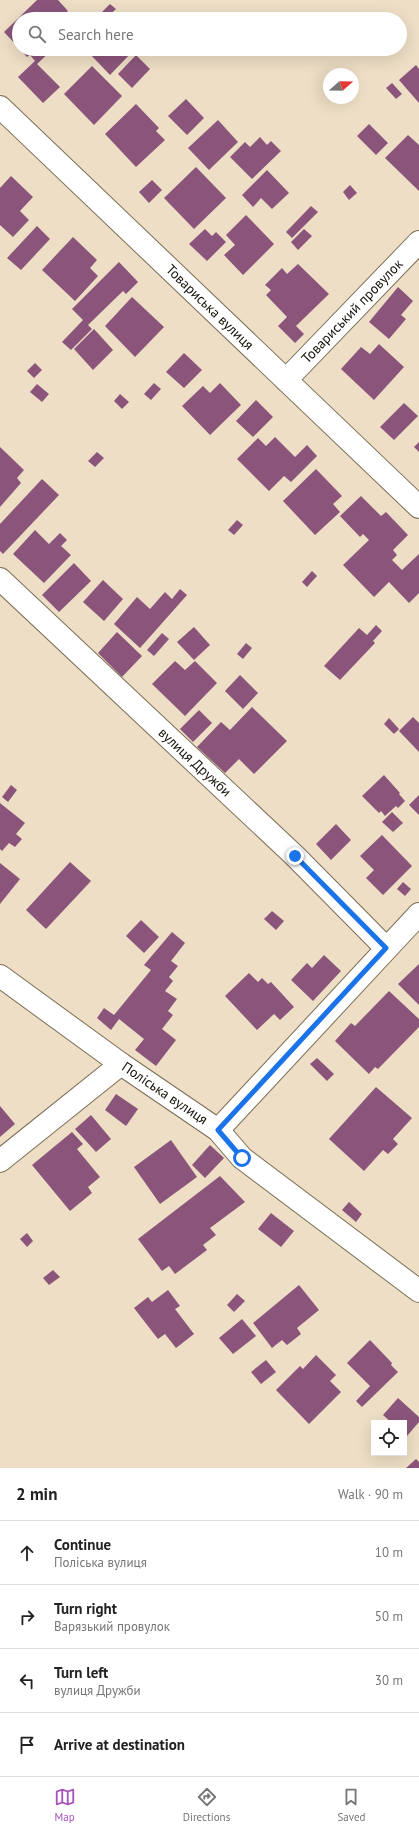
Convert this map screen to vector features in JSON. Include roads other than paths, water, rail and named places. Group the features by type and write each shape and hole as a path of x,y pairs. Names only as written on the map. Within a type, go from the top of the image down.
{"street":[{"name":"Товариська вулиця","path":"0,107 419,507"},
{"name":"Товариський провулок","path":"286,380 419,242"},
{"name":"вулиця Дружби","path":"0,579 295,856 386,948"},
{"path":"218,1130 419,914"},
{"name":"Поліська вулиця","path":"0,976 121,1064 218,1130 242,1158 419,1291"},
{"path":"0,1161 121,1064"}]}
